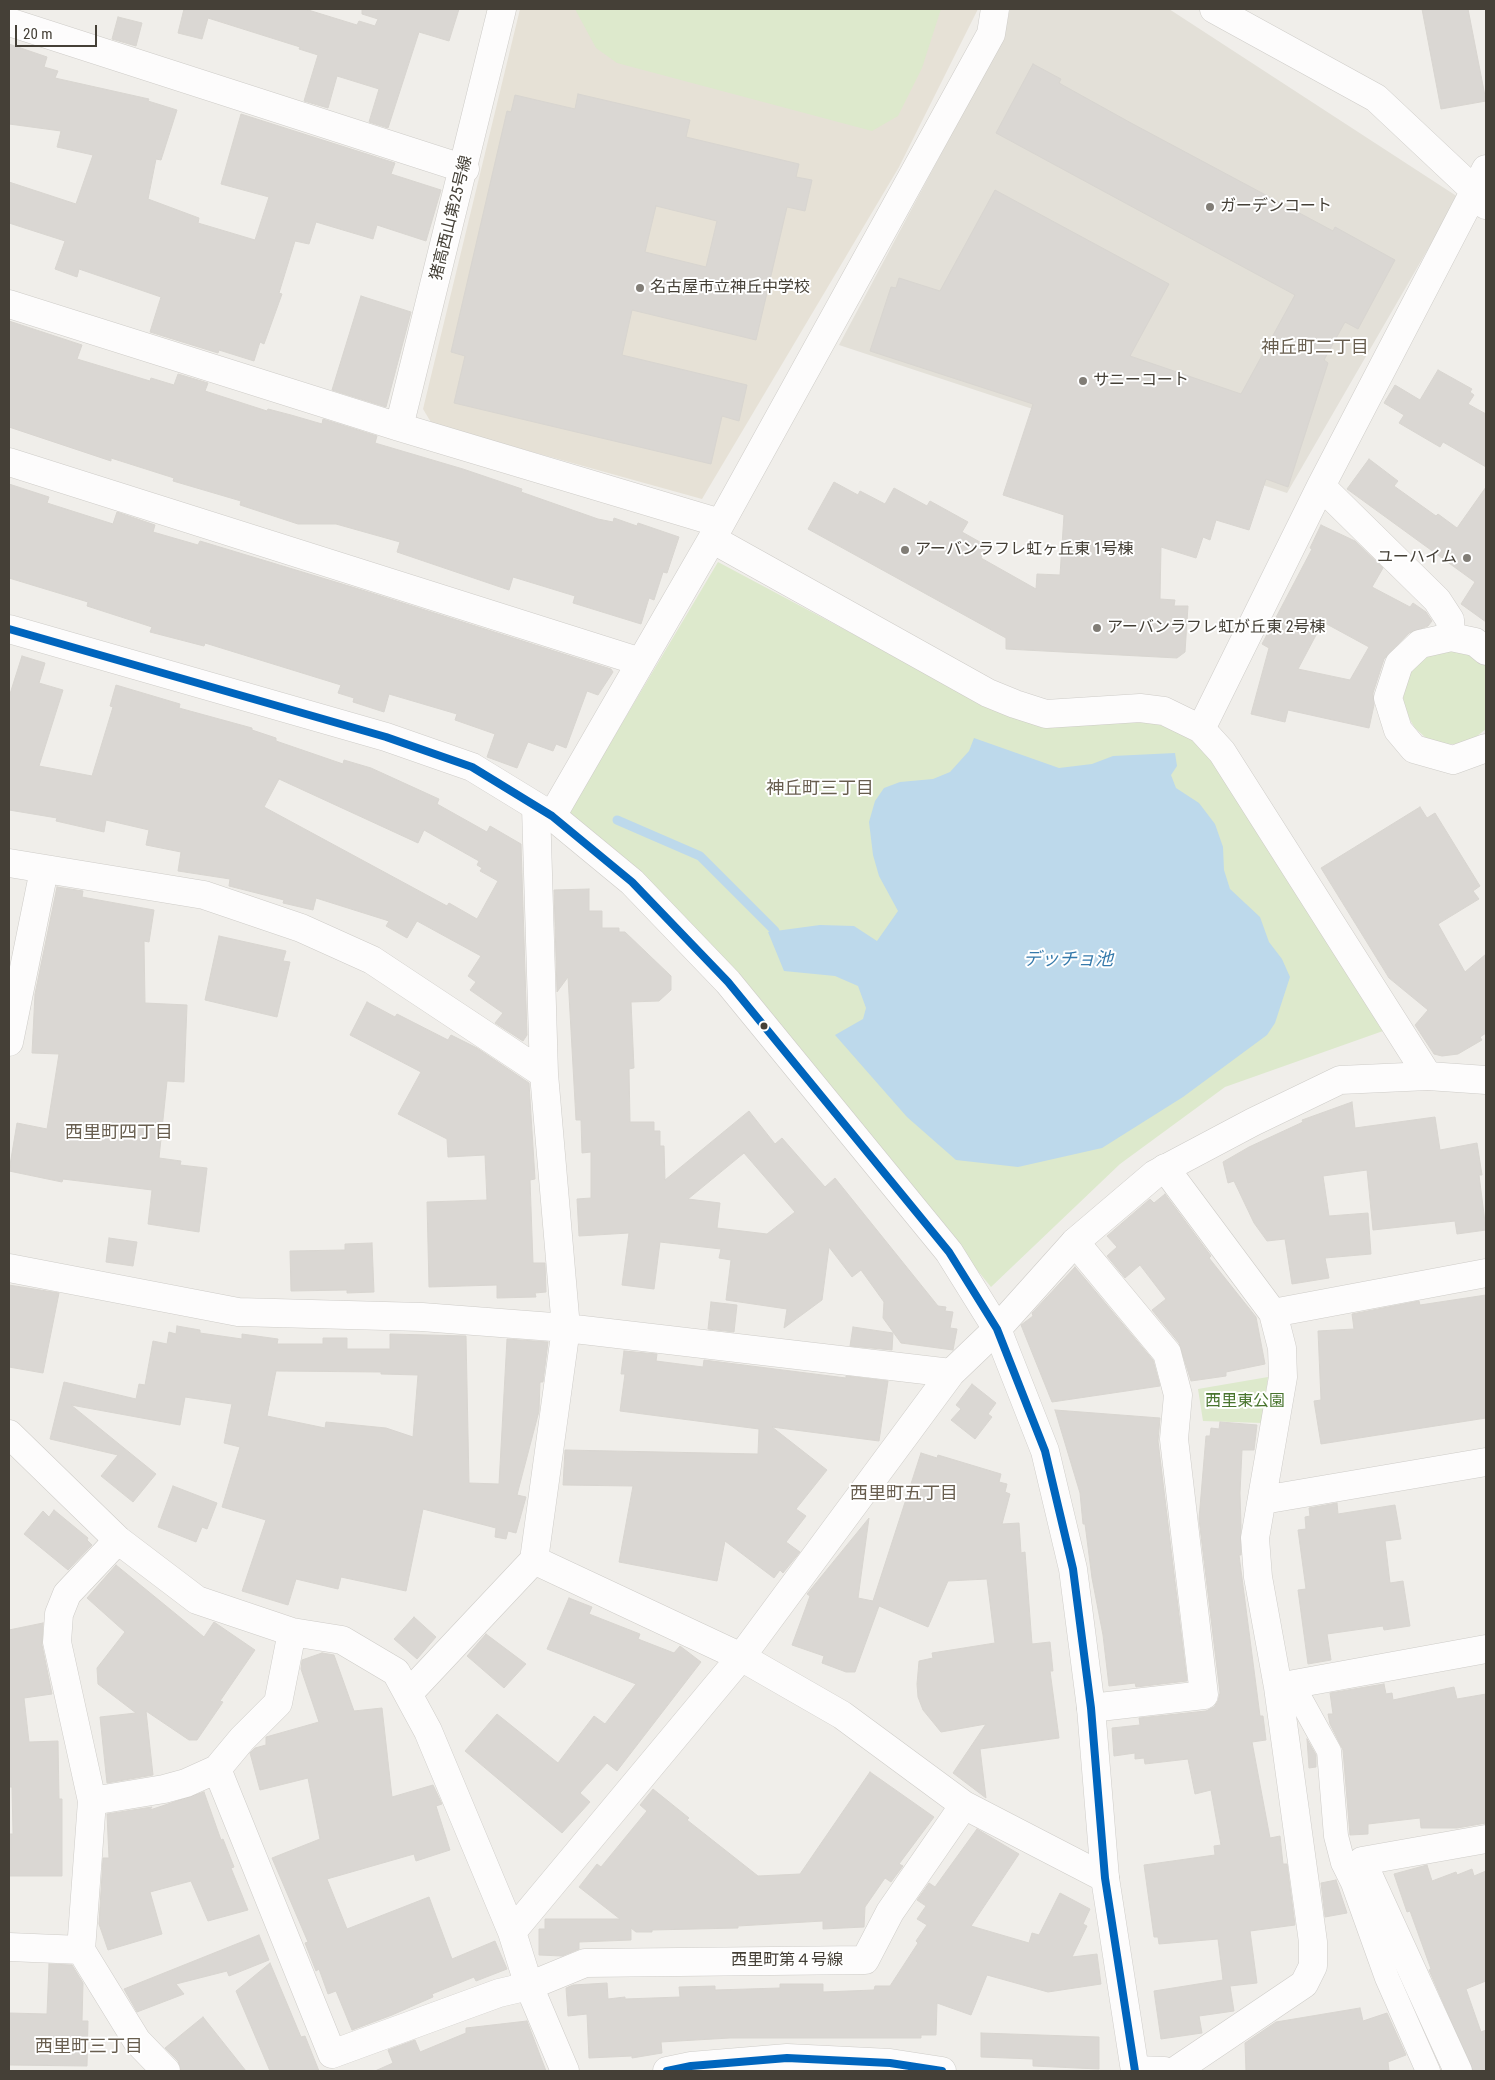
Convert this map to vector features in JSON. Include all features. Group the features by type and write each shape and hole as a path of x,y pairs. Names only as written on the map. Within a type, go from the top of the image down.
{"street":[{"name":"猪高西山第25号線","path":"399,427 465,168 502,9"},
{"path":"408,1694 534,1560 566,1328 544,1074 544,812 641,662 716,531 991,34 994,9"},
{"path":"1201,728 1321,486 1483,189 1376,98 1214,9"},
{"path":"9,22 465,168"},
{"path":"9,304 399,427 716,531 988,693 1015,704 1046,714 1140,708 1164,711 1201,728 1222,752 1428,1076"},
{"path":"9,462 641,662"},
{"path":"1321,486 1437,600 1450,620 1451,637"},
{"path":"9,629 386,737 472,767 544,812 632,882 728,982 949,1252 997,1329 1045,1451 1073,1569 1091,1708 1105,1878 1135,2070 1164,2071"},
{"path":"1486,651 1475,642 1451,637 1420,644 1399,664 1388,698 1398,730 1414,748 1453,760 1486,748"},
{"path":"9,863 204,896 301,928 372,960 544,1074"},
{"path":"9,1042 44,870"},
{"path":"512,1932 741,1657 952,1373 997,1329 1075,1242 1155,1174 1340,1080 1428,1076 1486,1080"},
{"path":"1165,1168 1273,1313 1282,1348 1283,1377 1255,1538 1258,1577 1279,1690 1313,1942 1313,1966 1304,1984 1175,2071"},
{"path":"1075,1242 1167,1353 1178,1395 1174,1439 1204,1695 1091,1708"},
{"path":"9,1268 238,1312 422,1317 566,1328 952,1373"},
{"path":"1273,1313 1486,1274"},
{"path":"9,1434 118,1540 197,1600 292,1632 342,1640 396,1672 428,1731 512,1932 529,1986 565,2071"},
{"path":"1263,1500 1486,1462"},
{"path":"118,1540 67,1594 59,1614 57,1642 92,1801 81,1950 137,2041 166,2071"},
{"path":"534,1560 741,1657 842,1715 964,1805 1105,1878"},
{"path":"92,1801 164,1789 186,1783 217,1769 242,1739 278,1703 292,1632"},
{"path":"1279,1690 1486,1649"},
{"path":"1279,1690 1297,1693 1329,1751 1336,1836 1343,1864 1353,1884 1388,1978 1428,2071"},
{"path":"217,1769 332,2054 499,1993 529,1986"},
{"name":"西里町第４号線","path":"529,1986 585,1963 865,1960 890,1912 964,1805"},
{"path":"1458,2071 1362,1861 1486,1839"},
{"path":"9,1946 81,1950"},
{"path":"667,2071 691,2066 787,2058 890,2063 942,2071"}],"shaded area":[{"name":"名古屋市立神丘中学校","path":"520,9 978,9 899,167 702,499 432,424 423,409"},
{"path":"1010,9 1169,9 1458,197 1287,493 839,345 1004,36"}],"green space":[{"path":"575,9 941,9 922,68 898,116 872,131 617,63 596,48"},
{"path":"718,562 973,698 1056,727 1167,720 1207,744 1383,1031 1225,1087 1120,1164 991,1287 737,976 568,814"},
{"path":"1448,649 1465,651 1480,658 1486,665 1486,729 1472,740 1455,744 1441,744 1426,738 1415,728 1407,715 1403,700 1404,685 1410,671 1420,660 1433,652"},
{"name":"西里東公園","path":"1268,1377 1262,1423 1203,1421 1198,1389"}],"water":[{"name":"デッチョ池","path":"974,738 1059,768 1092,764 1113,756 1175,753 1177,766 1171,775 1176,788 1199,803 1215,824 1223,847 1224,870 1230,889 1260,917 1269,942 1282,959 1290,977 1275,1023 1267,1035 1183,1097 1102,1148 1018,1167 956,1160 907,1117 835,1035 863,1019 866,1008 858,986 835,976 784,971 768,932 820,925 854,926 877,941 898,911 879,876 873,855 869,822 875,801 884,788 900,782 933,779 950,772 969,751"}],"building":[{"path":"184,9 305,9 357,25 359,21 375,26 378,19 362,14 362,9 459,9 449,41 419,32 388,128 369,122 379,89 337,76 328,108 304,101 318,55 299,49 300,47 208,18 202,39 178,33"},
{"path":"1422,9 1468,9 1486,101 1441,109"},
{"path":"118,17 142,23 136,46 112,39"},
{"path":"9,44 47,57 44,67 58,71 55,78 149,99 148,101 177,110 161,160 156,159 148,199 199,218 198,223 255,240 269,197 221,184 241,114 395,163 391,174 441,190 426,241 377,225 373,239 316,222 309,244 295,241 279,293 282,294 264,344 260,342 254,361 219,350 218,353 150,332 161,297 79,269 77,277 55,269 65,241 9,223 9,182 76,204 93,155 57,147 61,131 9,124"},
{"path":"1033,64 1061,79 1059,83 1131,123 1333,231 1335,227 1395,260 1358,329 1345,322 1324,360 1328,363 1288,487 1266,479 1249,530 1216,520 1210,540 1203,537 1196,558 1161,547 1160,599 1175,600 1174,606 1188,606 1185,652 1177,658 1006,649 1006,638 808,529 834,482 858,495 860,491 885,504 894,488 927,506 930,501 968,522 962,532 987,546 981,558 1036,589 1037,574 1060,575 1064,515 1003,495 1033,404 870,351 891,287 896,288 899,278 940,291 995,190 1169,284 1130,356 1241,394 1295,295 996,133"},
{"path":"578,94 690,120 686,137 799,164 796,177 812,180 805,211 787,207 756,340 632,310 622,355 747,385 739,421 722,416 711,464 454,403 465,356 451,352 507,111 511,112 515,95 575,109","holes":["656,206 717,221 706,267 645,252"]},
{"path":"361,296 411,312 386,407 332,390"},
{"path":"9,321 82,345 77,359 150,381 151,378 174,385 178,374 208,383 205,391 267,411 268,409 322,424 323,419 377,436 375,443 522,489 521,492 598,519 613,522 614,518 637,526 638,523 679,537 667,573 663,572 654,600 649,598 641,624 573,603 575,596 513,577 509,590 397,552 400,542 336,524 298,524 240,505 241,501 173,481 174,478 111,458 111,461 9,427"},
{"path":"1438,370 1472,389 1470,392 1474,395 1468,404 1486,414 1486,467 1443,442 1440,447 1399,423 1404,415 1384,403 1395,385 1420,400"},
{"path":"1369,459 1398,481 1394,486 1436,516 1438,514 1457,528 1486,487 1486,622 1461,604 1475,582 1347,489"},
{"path":"9,484 49,497 47,503 113,524 117,512 155,525 153,532 198,545 200,541 362,590 611,669 613,672 598,695 587,691 566,748 556,744 553,751 528,742 517,768 487,757 495,734 455,720 457,714 389,694 384,712 353,702 354,698 338,693 341,685 205,643 204,646 150,632 152,627 87,606 88,602 9,578"},
{"path":"1321,525 1355,541 1383,568 1372,587 1410,607 1413,603 1426,612 1432,621 1428,626 1409,633 1384,659 1373,693 1374,705 1369,728 1288,710 1285,722 1251,714 1269,648 1262,644 1312,549 1310,548","holes":["1323,622 1369,647 1350,680 1298,669"]},
{"path":"22,656 45,663 39,683 63,690 39,766 92,776 113,707 110,706 116,685 180,704 179,708 252,728 252,730 276,738 276,741 343,764 344,760 371,768 439,799 437,804 487,832 490,826 521,844 527,1035 523,1041 495,1023 503,1013 470,990 476,982 468,976 481,956 417,921 407,938 386,926 389,921 316,898 313,910 283,903 284,900 229,886 230,879 178,871 181,852 146,845 149,830 106,820 104,832 56,821 57,818 9,810 9,697","holes":["279,779 418,843 424,830 479,861 477,865 482,868 480,871 498,881 477,919 449,903 447,906 264,807"]},
{"path":"1420,807 1427,818 1435,813 1480,886 1473,891 1479,899 1438,924 1465,972 1486,954 1486,1033 1480,1037 1482,1040 1458,1054 1442,1056 1434,1054 1415,1025 1428,1010 1389,978 1321,868"},
{"path":"57,887 83,891 82,897 154,910 149,942 144,941 145,1003 187,1005 184,1082 167,1081 159,1158 181,1161 180,1165 207,1168 199,1232 148,1224 152,1190 63,1179 62,1182 9,1171 17,1123 47,1129 59,1054 32,1053 35,994"},
{"path":"589,889 589,911 602,911 602,928 619,928 619,932 625,932 671,976 671,990 659,1001 631,1002 634,1068 629,1069 630,1122 654,1122 654,1131 660,1131 660,1146 664,1146 665,1180 749,1111 775,1144 782,1138 825,1187 835,1178 938,1306 946,1307 945,1311 953,1312 950,1328 957,1329 953,1350 901,1343 883,1318 884,1302 861,1270 852,1277 829,1247 822,1300 784,1328 787,1309 726,1300 731,1260 719,1258 721,1249 660,1242 654,1289 622,1285 629,1233 579,1236 577,1199 591,1198 591,1152 582,1153 581,1120 576,1120 568,977 557,992 554,890","holes":["744,1153 795,1212 767,1234 717,1228 720,1203 688,1199"]},
{"path":"219,936 286,951 283,961 290,962 277,1017 205,1000"},
{"path":"367,1002 395,1017 397,1014 448,1040 451,1035 477,1048 529,1083 535,1179 530,1180 533,1263 545,1263 546,1292 535,1293 536,1297 497,1298 497,1285 429,1287 427,1202 487,1200 485,1155 448,1157 447,1139 398,1114 421,1072 350,1035"},
{"path":"1352,1102 1355,1128 1435,1117 1440,1150 1477,1143 1482,1175 1479,1175 1486,1230 1457,1234 1455,1221 1373,1230 1367,1170 1323,1176 1329,1216 1368,1213 1371,1254 1325,1258 1329,1278 1292,1284 1285,1239 1267,1241 1254,1223 1234,1181 1228,1183 1223,1162 1249,1147 1303,1122 1302,1120"},
{"path":"1165,1194 1211,1256 1209,1258 1256,1317 1265,1364 1226,1372 1226,1376 1191,1381 1179,1343 1152,1310 1166,1299 1140,1265 1125,1278 1107,1256 1117,1247 1107,1236 1150,1199 1154,1203"},
{"path":"109,1238 137,1242 133,1266 106,1262"},
{"path":"372,1243 374,1292 347,1293 347,1290 291,1291 290,1251 345,1250 345,1244"},
{"path":"1075,1267 1153,1360 1160,1386 1052,1402 1021,1325 1033,1316 1032,1313"},
{"path":"9,1285 59,1293 43,1373 9,1367"},
{"path":"1486,1295 1486,1418 1321,1444 1314,1401 1321,1400 1318,1331 1354,1329 1352,1314 1419,1301 1420,1305"},
{"path":"711,1302 737,1305 734,1332 708,1329"},
{"path":"177,1326 200,1330 200,1333 242,1339 242,1334 278,1339 277,1344 323,1344 323,1338 347,1338 347,1349 390,1349 390,1334 466,1336 469,1483 499,1484 507,1339 548,1342 543,1382 540,1382 539,1411 517,1495 526,1497 516,1533 508,1531 506,1539 495,1537 496,1528 423,1509 406,1591 341,1577 338,1589 296,1579 288,1605 242,1591 266,1520 222,1507 240,1447 224,1443 232,1404 185,1397 180,1425 71,1405 156,1474 133,1502 101,1476 118,1455 50,1439 64,1382 136,1399 139,1384 145,1385 153,1341 167,1344 169,1332 176,1334","holes":["276,1371 381,1372 381,1374 418,1375 413,1437 386,1428 326,1422 325,1428 267,1416"]},
{"path":"853,1327 893,1333 892,1350 850,1346"},
{"path":"624,1351 657,1354 656,1361 703,1367 704,1360 846,1378 846,1376 888,1381 879,1441 772,1427 827,1470 796,1509 806,1516 786,1542 800,1552 783,1573 780,1570 774,1578 725,1541 717,1581 619,1562 633,1486 563,1485 565,1450 758,1454 759,1429 620,1411 625,1374 621,1374"},
{"path":"972,1384 996,1403 988,1414 992,1417 975,1439 951,1420 961,1409 956,1405"},
{"path":"1055,1410 1160,1418 1158,1441 1187,1681 1136,1687 1135,1683 1109,1686 1103,1635 1092,1578 1085,1524 1083,1524 1080,1493"},
{"path":"1220,1422 1257,1425 1254,1450 1242,1450 1240,1493 1241,1555 1239,1555 1260,1716 1263,1716 1266,1740 1252,1742 1270,1838 1280,1836 1283,1864 1287,1864 1295,1925 1250,1931 1257,1983 1230,1986 1234,2011 1199,2016 1202,2033 1161,2039 1154,1991 1223,1980 1218,1939 1159,1944 1158,1937 1154,1937 1144,1865 1215,1855 1214,1846 1221,1845 1211,1790 1195,1794 1188,1759 1145,1764 1144,1758 1135,1759 1135,1753 1114,1756 1112,1728 1140,1725 1139,1718 1206,1711 1214,1707 1218,1701 1220,1693 1199,1519 1206,1436 1210,1436 1211,1428 1219,1429"},
{"path":"921,1453 937,1458 938,1455 1001,1474 999,1482 1007,1484 1005,1492 1010,1494 1002,1524 1019,1523 1021,1553 1025,1552 1032,1644 1050,1642 1053,1671 1050,1671 1059,1738 980,1749 986,1798 953,1773 986,1724 941,1732 923,1710 918,1697 917,1684 919,1661 933,1658 932,1653 995,1643 987,1579 948,1581 928,1627 879,1606 855,1672 846,1672 822,1663 824,1656 792,1645 810,1596 807,1594 869,1518 858,1598 873,1601"},
{"path":"173,1486 217,1503 207,1529 202,1527 196,1542 158,1527"},
{"path":"1337,1503 1338,1514 1395,1505 1401,1539 1385,1541 1390,1583 1403,1581 1410,1626 1384,1630 1383,1626 1327,1634 1331,1660 1308,1664 1298,1590 1306,1589 1298,1530 1306,1529 1305,1517 1310,1516 1309,1508"},
{"path":"54,1510 88,1538 87,1540 92,1545 68,1570 24,1534 43,1511 49,1517"},
{"path":"116,1565 204,1637 214,1622 255,1650 220,1701 223,1702 197,1740 189,1740 146,1711 153,1775 107,1783 100,1717 136,1713 98,1684 97,1668 125,1632 87,1598"},
{"path":"569,1598 592,1607 589,1614 640,1634 638,1639 674,1653 680,1646 701,1662 617,1771 607,1763 580,1793 590,1802 562,1833 465,1751 497,1714 558,1763 594,1716 605,1724 636,1684 547,1649"},
{"path":"414,1617 436,1637 417,1659 394,1639"},
{"path":"43,1623 42,1645 52,1694 24,1698 29,1742 58,1741 59,1799 62,1799 62,1876 9,1876 9,1834 13,1834 12,1787 9,1787 9,1630"},
{"path":"486,1634 526,1664 504,1688 467,1656"},
{"path":"322,1653 334,1655 354,1711 382,1708 392,1797 433,1785 442,1804 436,1806 450,1850 416,1861 414,1854 327,1879 347,1929 429,1897 452,1959 495,1941 507,1969 476,1981 474,1977 432,1994 433,1997 392,2015 352,2030 336,1991 328,1994 319,1969 316,1971 305,1943 308,1942 272,1858 320,1839 308,1778 260,1790 250,1753 255,1748 266,1745 266,1737 319,1722 301,1669 302,1660"},
{"path":"1384,1684 1386,1694 1392,1693 1393,1700 1454,1687 1457,1699 1486,1694 1486,1823 1457,1828 1421,1828 1420,1818 1368,1824 1368,1834 1350,1835 1343,1750 1330,1724 1328,1714 1333,1714 1330,1693"},
{"path":"1307,1739 1316,1755 1316,1767 1309,1768"},
{"path":"870,1772 934,1817 899,1864 903,1866 891,1882 885,1878 865,1907 864,1927 823,1929 823,1921 738,1926 738,1928 652,1930 652,1932 636,1932 631,1928 631,1940 579,1942 579,1949 562,1956 539,1955 539,1929 545,1929 545,1919 620,1919 579,1887 597,1864 601,1867 647,1811 640,1805 653,1789 689,1818 687,1820 758,1876 800,1874"},
{"path":"204,1792 221,1840 223,1839 234,1867 231,1868 248,1910 208,1921 191,1881 150,1892 162,1934 108,1950 99,1924 103,1858 109,1858 107,1814 152,1807 150,1810"},
{"path":"977,1829 1019,1854 971,1926 1029,1943 1032,1933 1039,1935 1060,1893 1090,1909 1083,1924 1087,1926 1072,1957 1097,1954 1101,1984 1048,1992 987,1975 971,2015 937,2003 936,2035 921,2035 921,2038 730,2038 661,2042 662,2053 632,2058 632,2056 589,2058 587,2014 568,2016 566,1988 573,1985 607,1983 608,1999 625,1997 625,1999 680,1997 679,1987 715,1986 715,1990 780,1988 780,1984 823,1984 823,1992 874,1990 875,1986 890,1986 918,1943 916,1941 927,1925 917,1919 926,1906 917,1900 929,1883 935,1887"},
{"path":"1427,1865 1432,1881 1456,1872 1457,1875 1472,1869 1474,1876 1486,1871 1486,1981 1466,1989 1481,2032 1486,2030 1486,2071 1473,2071 1429,1970 1431,1969 1410,1911 1407,1912 1394,1874"},
{"path":"1336,1880 1347,1913 1325,1917 1321,1883"},
{"path":"259,1935 269,1960 229,1976 227,1971 176,1984 184,1994 137,2012 124,1989"},
{"path":"270,1963 301,2037 305,2036 319,2071 270,2071 236,1991"},
{"path":"49,1964 72,1965 83,1983 82,2021 88,2021 87,2066 9,2065 9,2013 47,2014"},
{"path":"1360,2008 1363,2021 1387,2013 1406,2055 1388,2062 1389,2071 1246,2071 1245,2043 1276,2022"},
{"path":"203,2017 246,2071 181,2071 178,2061 165,2048"},
{"path":"527,2021 546,2071 375,2071 393,2063 388,2050 415,2040 420,2052 466,2033 466,2028"},
{"path":"981,2033 1099,2037 1099,2069 1033,2066 1033,2059 981,2057"}],"waterway":[{"path":"617,820 700,856 775,931"}],"transit line":[{"path":"9,629 386,737 472,767 552,816 632,882 728,982 949,1252 997,1329 1045,1451 1073,1569 1091,1708 1105,1878 1135,2071"},
{"path":"667,2071 691,2066 787,2058 890,2063 942,2071"}],"place":[{"name":"ガーデンコート","path":"1210,207"},
{"name":"名古屋市立神丘中学校","path":"640,288"},
{"name":"サニーコート","path":"1083,381"},
{"name":"アーバンラフレ虹ヶ丘東 1号棟","path":"905,550"},
{"name":"ユーハイム","path":"1467,558"},
{"name":"アーバンラフレ虹が丘東 2号棟","path":"1097,628"}],"district":[{"name":"神丘町二丁目","path":"1315,348"},
{"name":"神丘町三丁目","path":"820,789"},
{"name":"西里町四丁目","path":"119,1133"},
{"name":"西里町五丁目","path":"904,1494"},
{"name":"西里町三丁目","path":"89,2047"}]}
